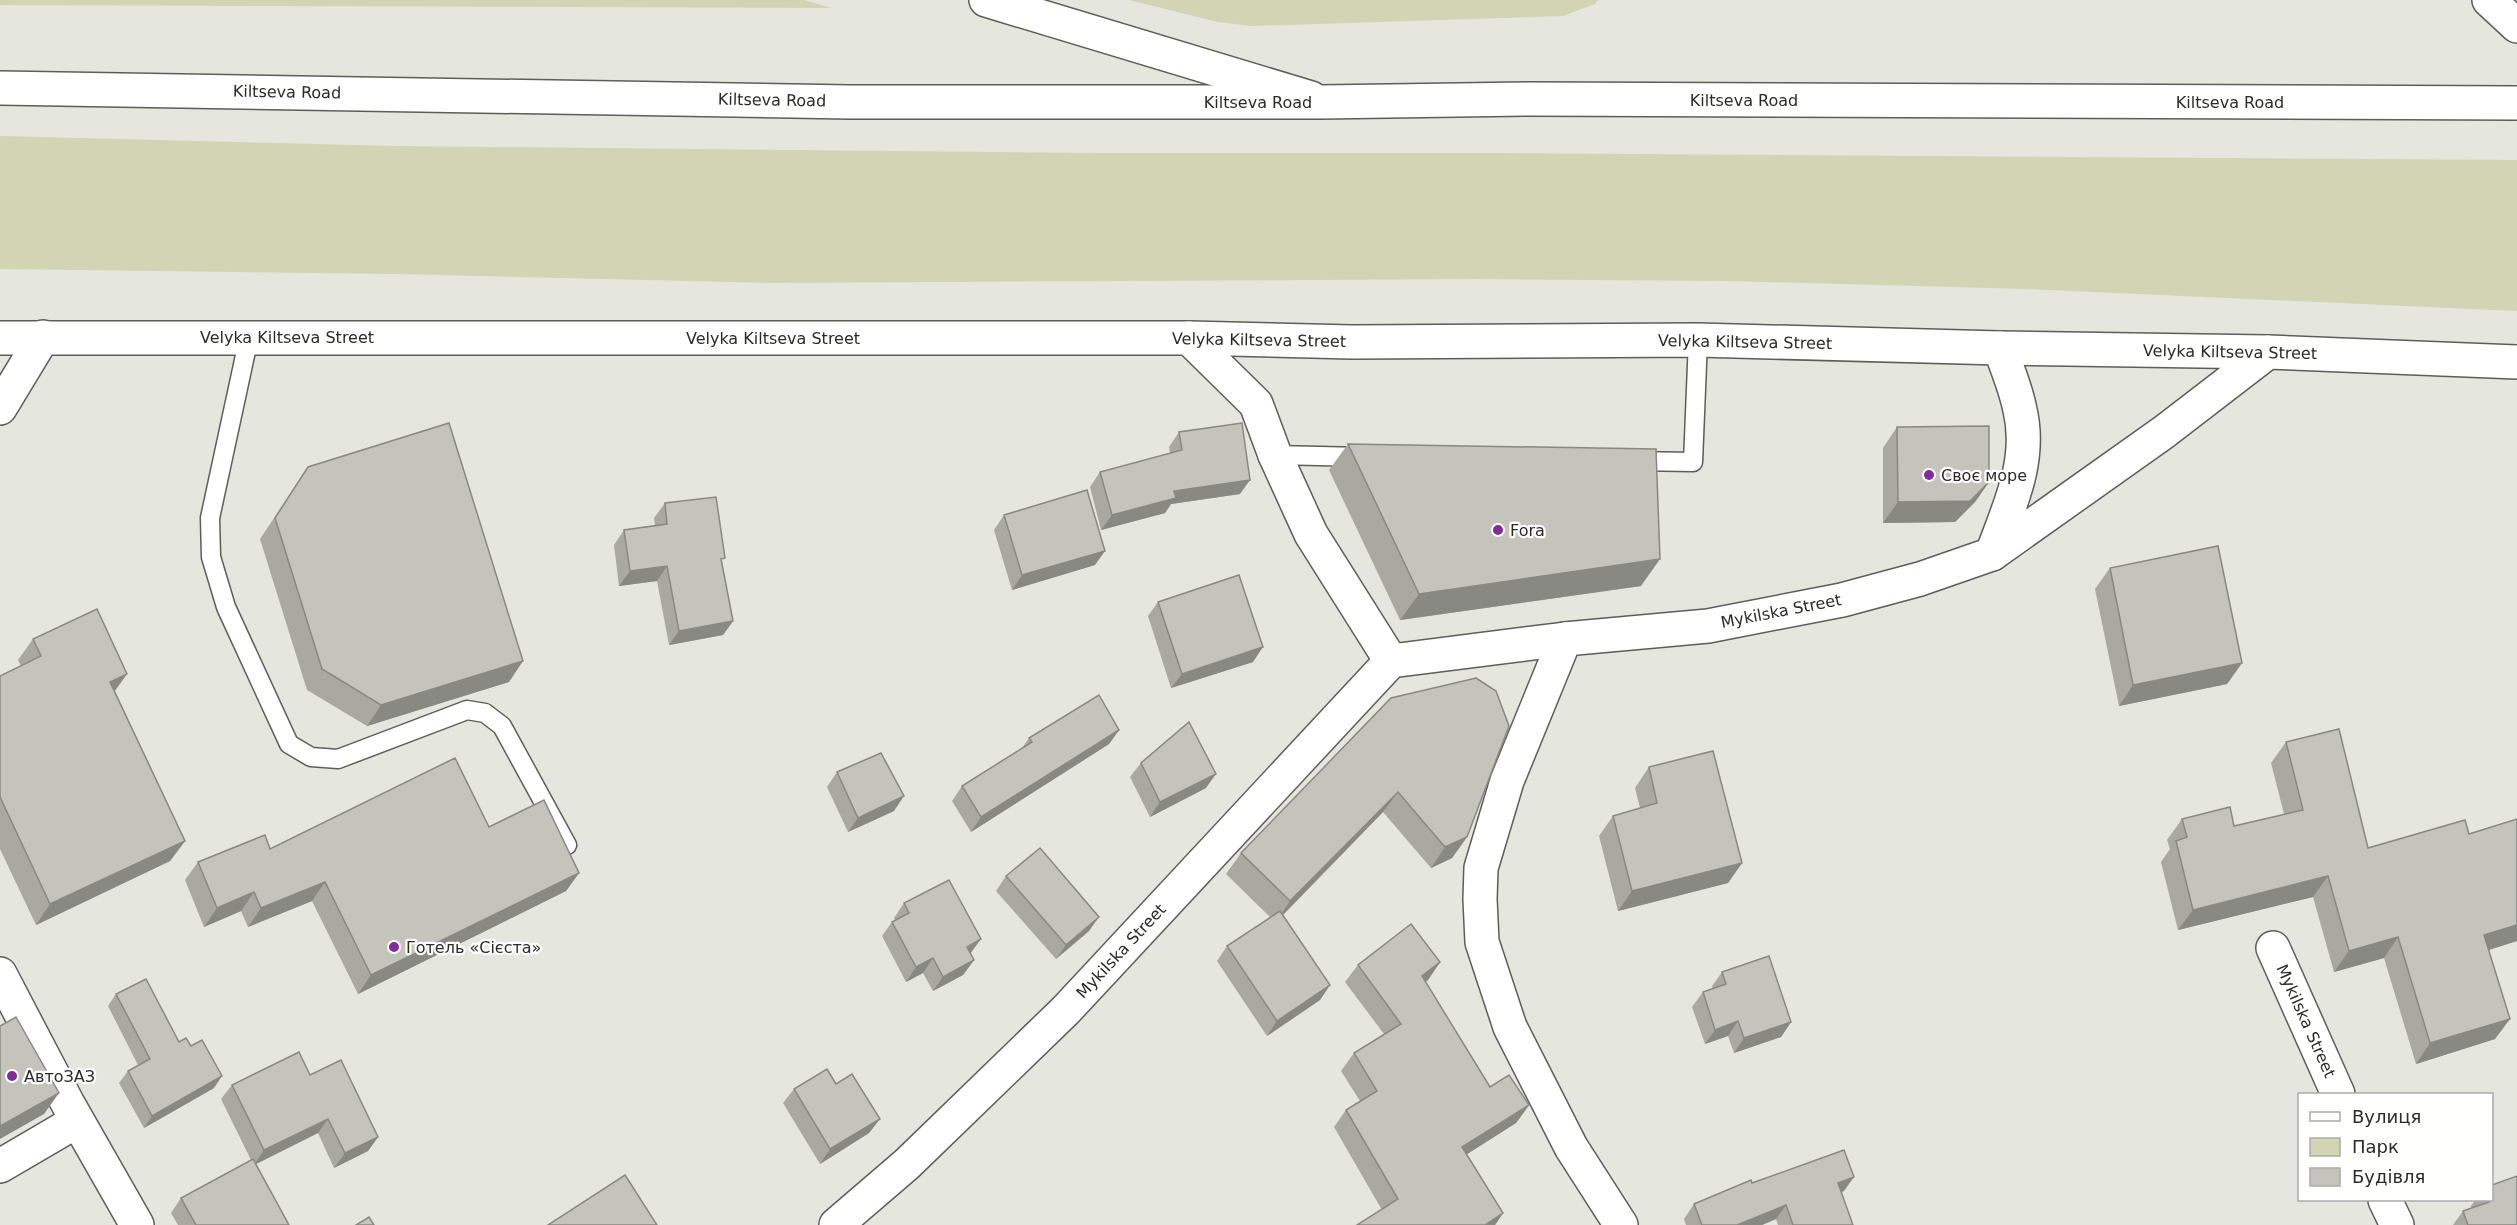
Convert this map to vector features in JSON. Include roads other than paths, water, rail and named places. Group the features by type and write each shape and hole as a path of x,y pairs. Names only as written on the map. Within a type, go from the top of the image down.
{"main road":[{"path":"986,0 1322,102"},
{"path":"2489,0 2517,26"},
{"name":"Kiltseva Road","path":"0,88 850,102 1322,102 1539,99 2517,103"},
{"path":"0,408 43,337"},
{"name":"Velyka Kiltseva Street","path":"0,338 1190,338 1352,342 1698,340 2000,348 2268,351 2517,362"},
{"path":"1190,338 1256,404 1275,455 1311,534 1391,661"},
{"path":"1992,554 2021,474 2024,442 2020,410 2000,348"},
{"name":"Mykilska Street","path":"836,1225 907,1164 1066,1010 1391,661 1565,639 1708,626 1842,600 1920,579 1992,554 2164,432 2268,351"},
{"path":"1565,639 1507,781 1481,868 1482,942 1510,1027 1571,1148 1622,1225"},
{"name":"Mykilska Street","path":"2273,948 2337,1093"},
{"path":"0,974 77,1121 137,1225"},
{"path":"0,1166 77,1121"},
{"path":"2385,1201 2397,1225"}],"lane":[{"path":"249,337 210,518 211,557 226,607 289,744 310,757 338,759 467,710 485,713 502,726 567,845"},
{"path":"1609,460 1693,462 1698,340"},
{"path":"1275,455 1382,457"}],"place":[{"name":"Своє море","path":"1929,475"},
{"name":"Fora","path":"1498,530"},
{"name":"Готель «Сієста»","path":"394,947"},
{"name":"АвтоЗАЗ","path":"12,1076"}]}
